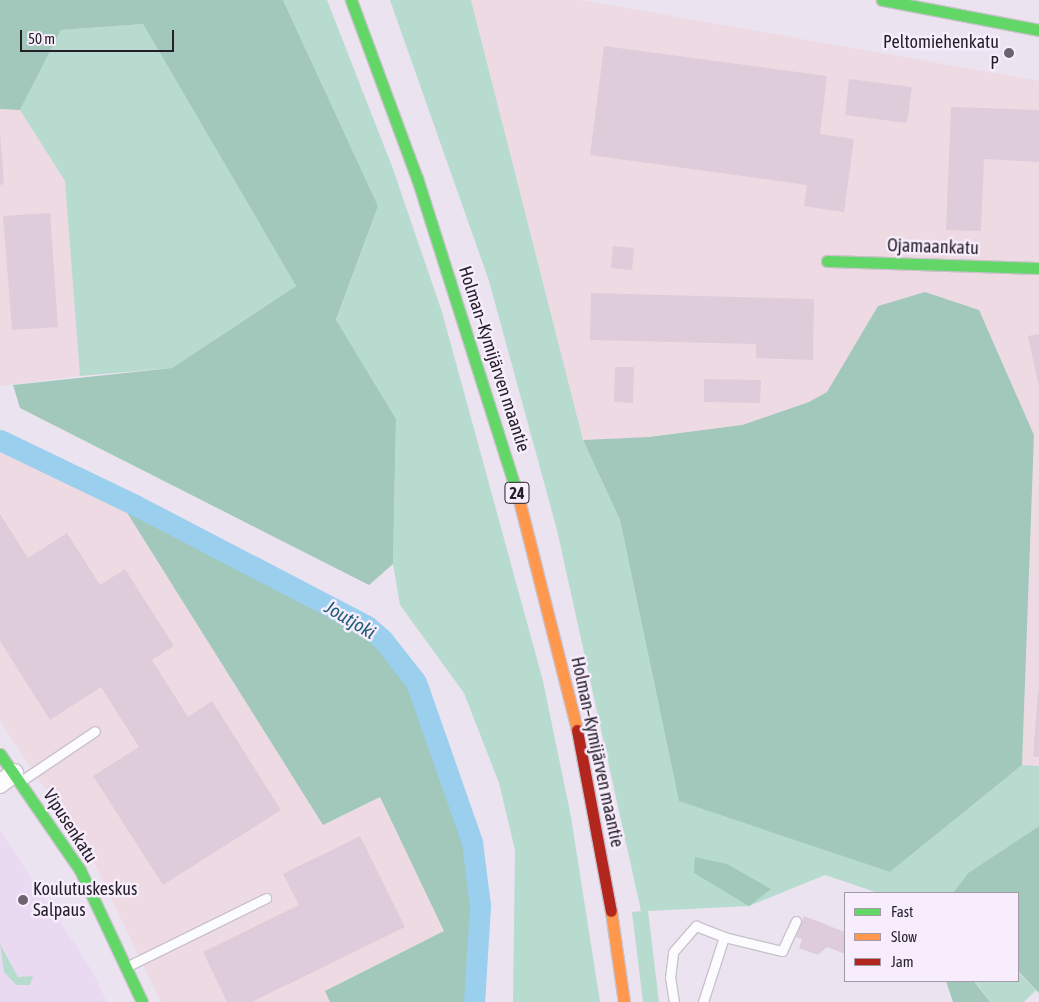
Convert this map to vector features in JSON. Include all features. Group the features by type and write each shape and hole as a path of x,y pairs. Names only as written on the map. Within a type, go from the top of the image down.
{"main road":[{"name":"Holman–Kymijärven maantie","path":"351,0 420,187 510,464 577,731 606,875 624,1002"},
{"path":"882,0 1039,30"},
{"name":"Ojamaankatu","path":"826,261 1039,268"},
{"name":"Vipusenkatu","path":"0,754 18,777 80,870 128,966 142,1002"}],"street":[{"path":"0,784 18,777"}],"lane":[{"path":"18,777 95,731"},
{"path":"128,966 266,898"},
{"path":"674,1002 670,978 673,952 696,926 724,937 782,951 796,921"},
{"path":"703,1002 724,937"}],"shaded area":[{"path":"471,0 581,0 1039,81 1039,766 1022,765 1034,435 979,310 925,292 878,306 827,392 809,402 742,425 649,437 583,440"},
{"path":"0,109 20,110 65,181 80,376 0,386"},
{"path":"0,451 126,511 323,825 380,797 445,931 326,991 330,1002 161,1002 96,866 0,721"},
{"name":"Koulutuskeskus Salpaus","path":"0,830 91,969 107,1002 0,1002"}],"green space":[{"path":"0,0 283,0 378,206 336,320 396,419 393,564 369,585 20,408 13,385 172,368 296,286 143,24 61,30 20,110 0,109"},
{"path":"283,0 327,0 393,169 442,312 543,681 571,817 600,1002 513,1002 515,850 499,783 464,693 400,605 393,564 396,419 336,321 378,206"},
{"path":"390,0 471,0 583,440 620,520 679,800 890,872 1022,765 1039,766 1039,826 968,873 954,892 875,892 825,875 749,906 648,911 659,1002 643,1002 632,912 641,911 557,530 489,281"},
{"path":"143,24 296,286 172,368 80,376 65,181 20,110 61,30"},
{"path":"925,292 979,310 1034,435 1022,765 890,872 679,801 620,520 583,440 649,437 742,425 809,402 827,392 878,306"},
{"path":"126,511 351,628 372,642 405,679 462,839 470,884 471,962 466,1002 330,1002 325,991 444,931 380,797 323,825"},
{"path":"1039,826 1039,993 1019,972 1019,892 954,892 968,873"},
{"path":"695,857 727,864 771,889 749,906 694,873"},
{"path":"0,944 18,977 33,976 30,985 16,985 4,972"},
{"path":"1019,973 1036,990 1024,1002 990,1002 976,982 1019,982"},
{"path":"946,982 975,982 990,1002 953,1002"}],"building":[{"path":"604,46 827,76 820,134 854,139 844,212 804,206 807,185 590,155"},
{"path":"849,79 912,87 907,123 845,115"},
{"path":"951,107 1039,110 1039,162 984,159 981,231 946,230"},
{"path":"0,133 4,184 0,185"},
{"path":"50,213 58,327 12,330 3,216"},
{"path":"613,246 634,248 632,270 611,268"},
{"path":"591,293 814,299 813,360 756,358 756,344 590,340"},
{"path":"1039,334 1039,383 1038,383 1028,336"},
{"path":"615,367 634,367 633,403 614,402"},
{"path":"704,379 761,380 760,403 704,402"},
{"path":"0,514 28,558 67,533 100,585 125,569 174,646 152,660 188,717 212,701 281,810 163,885 93,776 139,747 101,687 50,720 0,641"},
{"path":"1038,691 1039,757 1033,757"},
{"path":"360,836 405,927 252,1002 227,1002 203,952 299,905 283,874"},
{"path":"804,916 844,932 844,954 827,947 818,955 799,948 802,939 796,937"}],"waterway":[{"name":"Joutjoki","path":"0,440 135,505 367,626 383,640 416,682 472,842 480,905 474,1002"}],"traffic: fast":[{"path":"351,0 417,178 519,500"},
{"path":"882,0 1039,30"},
{"path":"827,261 1039,268"},
{"path":"0,754 80,870 142,1002"}],"traffic: slow":[{"path":"519,500 577,730"},
{"path":"611,911 624,1002"}],"traffic: jam":[{"path":"577,730 611,911"}],"place":[{"name":"Peltomiehenkatu P","path":"1009,53"},
{"name":"Koulutuskeskus Salpaus","path":"23,900"}]}
